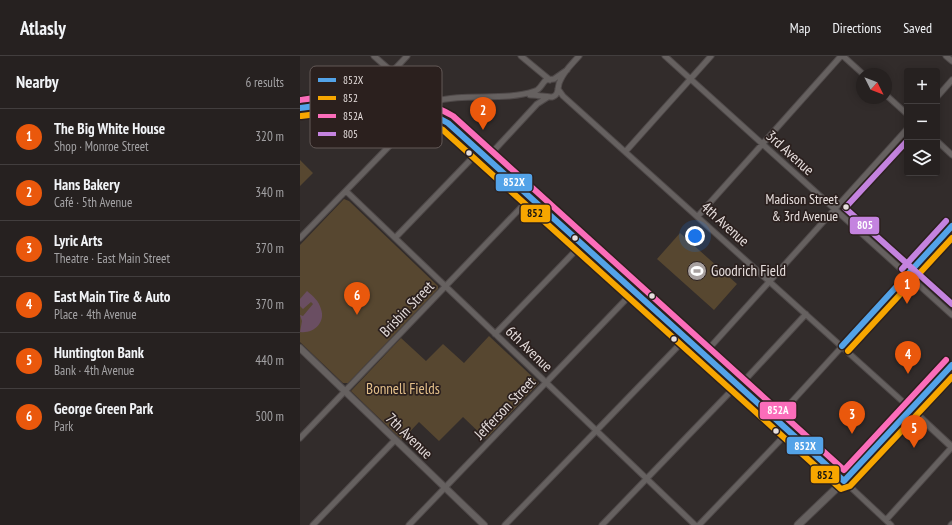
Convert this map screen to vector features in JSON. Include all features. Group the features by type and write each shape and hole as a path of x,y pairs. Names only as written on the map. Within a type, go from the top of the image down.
{"main road":[{"path":"300,108 310,107"},
{"path":"442,120 480,151 844,481"},
{"path":"798,525 844,481 952,365"}],"street":[{"path":"374,56 385,66"},
{"path":"398,66 407,56"},
{"path":"521,56 551,80 558,88"},
{"path":"487,158 536,104 548,96 557,93 567,70 579,56"},
{"name":"3rd Avenue","path":"665,56 952,315"},
{"path":"626,151 711,56"},
{"path":"698,216 842,56 856,69"},
{"path":"946,56 952,61"},
{"path":"535,68 542,84 541,90 548,96"},
{"path":"523,94 535,91 542,84 567,70"},
{"path":"940,94 952,80"},
{"name":"4th Avenue","path":"558,88 559,93 626,151 952,447"},
{"name":"4th Avenue","path":"442,100 454,97 523,94 548,96 569,101"},
{"path":"892,100 904,111"},
{"path":"704,354 904,132"},
{"path":"940,144 952,155"},
{"path":"300,238 386,148"},
{"path":"395,238 480,151"},
{"name":"6th Avenue","path":"346,191 695,525"},
{"name":"Brisbin Street","path":"300,438 531,197"},
{"path":"776,419 952,226"},
{"path":"495,334 582,244"},
{"name":"Jefferson Street","path":"409,525 634,291"},
{"path":"602,525 806,314"},
{"path":"505,525 686,338"},
{"name":"7th Avenue","path":"300,348 484,525"},
{"path":"699,525 789,431"},
{"path":"312,525 395,440"},
{"path":"886,520 952,447"},
{"path":"844,481 891,525"}],"green space":[{"path":"300,160 313,173 300,186"},
{"path":"344,199 349,201 438,286 438,289 348,383 343,383 300,342 300,245"},
{"name":"Goodrich Field","path":"680,233 737,284 714,310 657,259"},
{"name":"Bonnell Fields","path":"489,336 539,383 486,439 463,417 439,441 419,422 402,440 351,391 401,338 426,361 443,344 464,363"}],"shaded area":[{"path":"307,291 319,304 322,319 314,329 300,332 302,321 300,315 303,316 313,304 311,302 303,309 300,306 300,299"}],"transit line":[{"name":"852A","path":"300,100 310,99"},
{"name":"852X","path":"300,108 310,107"},
{"name":"852A","path":"442,110 453,116 844,470 946,360"},
{"name":"852","path":"301,116 310,115"},
{"name":"852X","path":"442,120 448,123 844,481 952,365"},
{"name":"852","path":"442,130 841,489 850,486 952,377"},
{"name":"805","path":"904,144 845,208 952,304"},
{"name":"805","path":"902,269 946,221"},
{"name":"852X","path":"842,346 952,226"},
{"name":"852","path":"848,351 952,238"}],"place":[{"name":"Hans Bakery","path":"483,130"},
{"name":"Madison Street & 3rd Avenue","path":"846,207"},
{"name":"Goodrich Field","path":"697,271"},
{"name":"The Big White House","path":"907,304"},
{"name":"George Green Park","path":"357,315"},
{"name":"East Main Tire & Auto","path":"908,374"},
{"name":"Lyric Arts","path":"852,434"},
{"name":"Huntington Bank","path":"914,448"}]}
